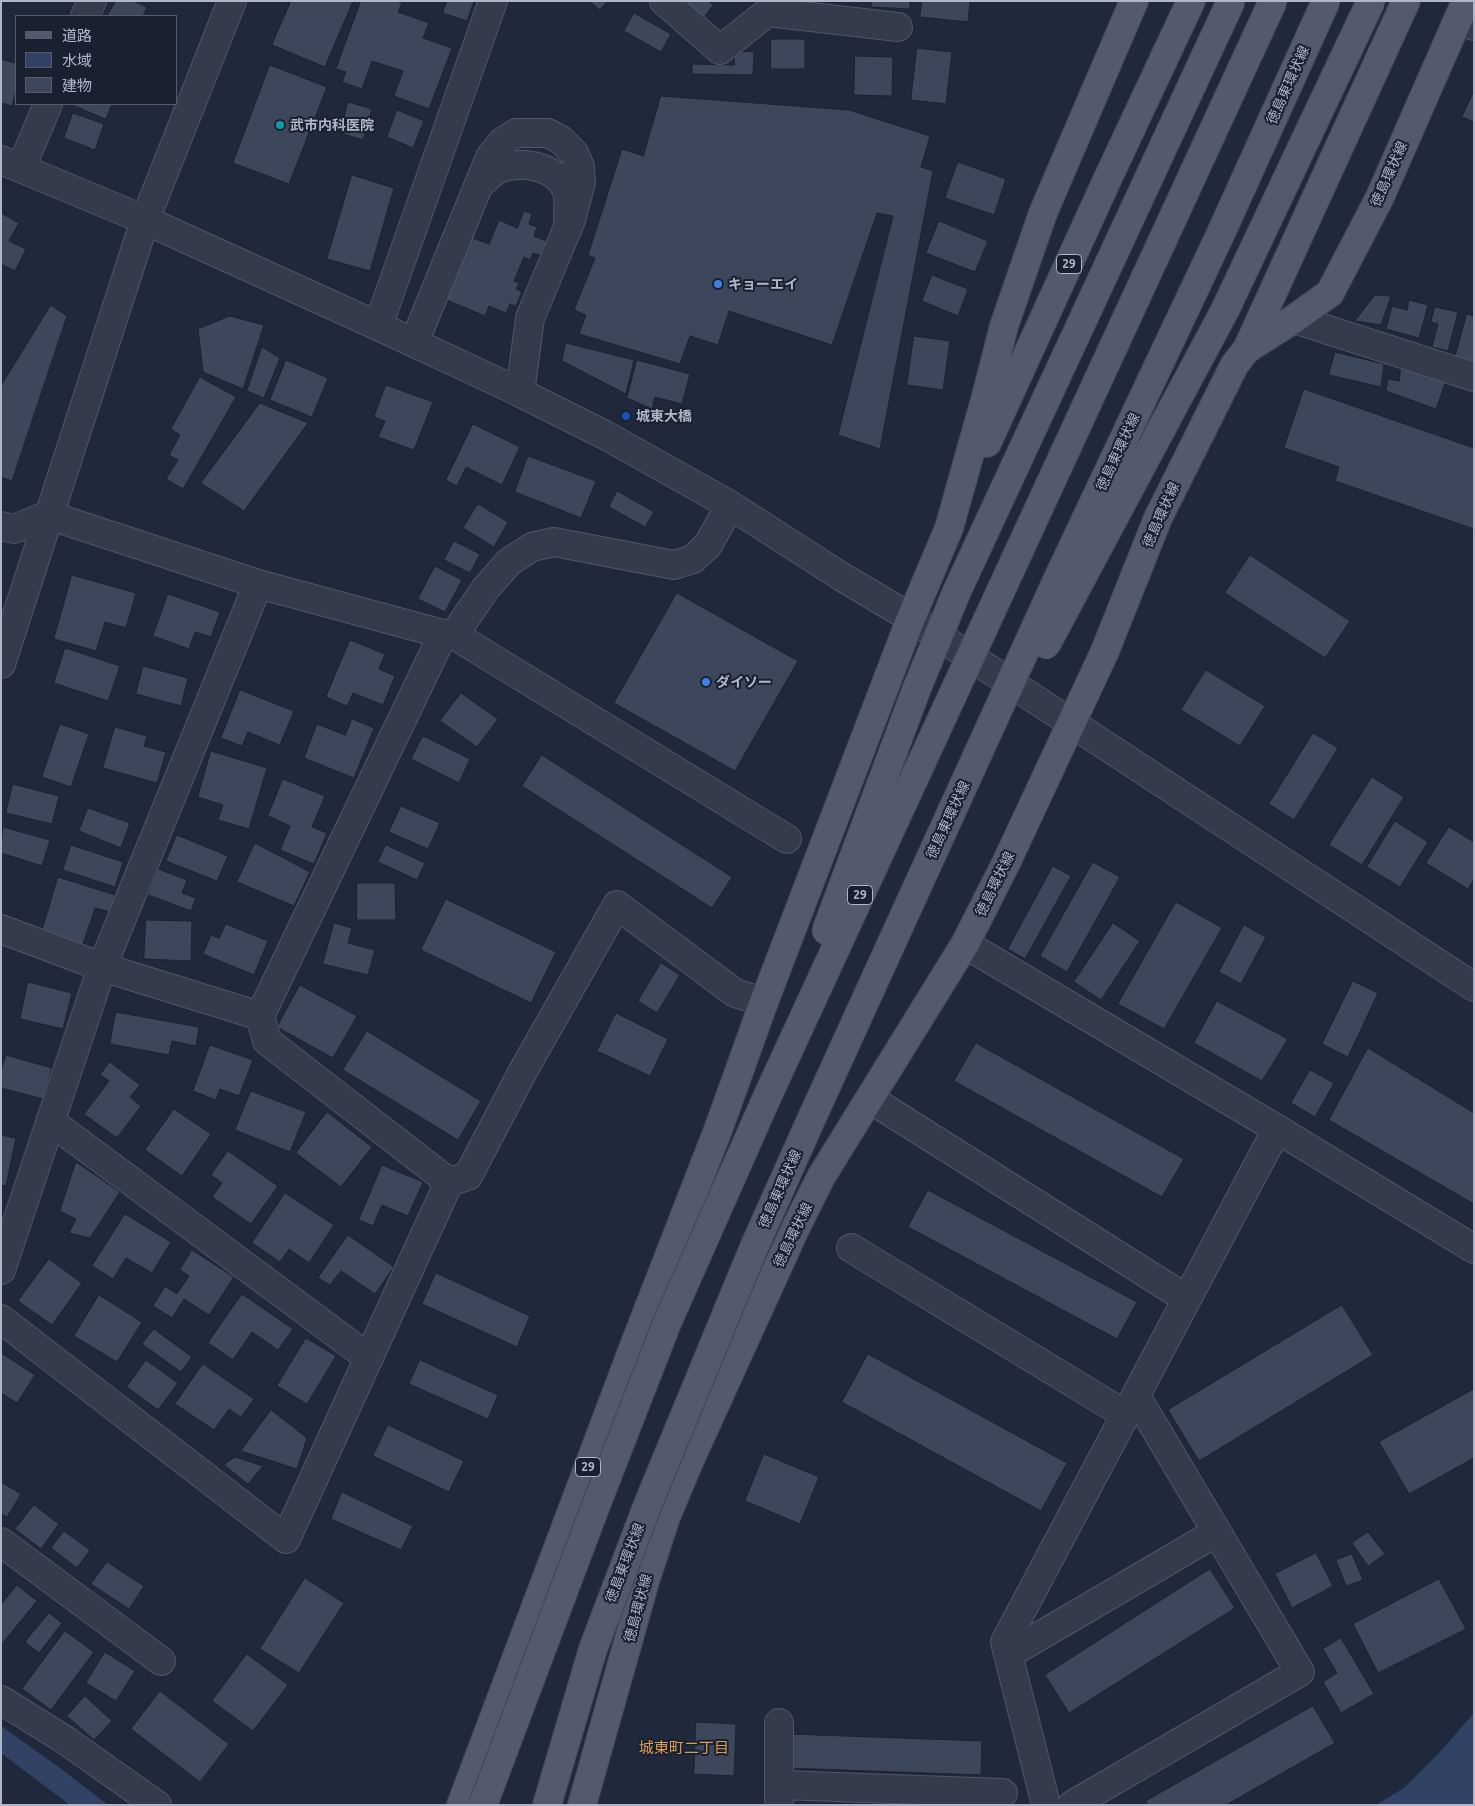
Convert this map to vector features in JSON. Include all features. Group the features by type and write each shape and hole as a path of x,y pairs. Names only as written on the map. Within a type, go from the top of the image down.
{"main road":[{"name":"29","path":"948,528 986,400 1004,326 1043,213 1134,1"},
{"name":"29","path":"461,1805 911,618 948,528 1191,1"},
{"path":"768,1096 831,916 917,688 957,591 1232,1"},
{"name":"29","path":"484,1805 589,1522 667,1323 768,1096 1272,1"},
{"name":"徳島東環状線","path":"547,1805 593,1649 648,1504 756,1245 1055,585 1225,224 1326,1"},
{"path":"929,862 1126,498 1225,310 1372,1"},
{"path":"1247,349 1406,1"},
{"name":"徳島環状線","path":"582,1805 646,1578 666,1517 688,1462 796,1227 822,1177 965,944 1007,861 1072,723 1105,650 1158,518 1235,364 1247,349 1330,293 1380,197 1466,16"}],"street":[{"path":"85,15 92,1"},
{"path":"1,664 145,220 232,1"},
{"path":"378,326 493,1"},
{"path":"664,1 720,50 768,12 898,27"},
{"path":"47,105 11,164 145,220 520,393 605,435 730,505 842,577 911,618 1474,987"},
{"path":"414,343 490,157 502,142 516,133 548,133 561,140 574,153 580,167 582,182 572,220 530,318 520,393"},
{"path":"478,186 498,170 513,164 532,166 548,171 562,182 568,195 567,231"},
{"path":"1294,319 1474,377"},
{"path":"449,1182 267,1041 260,1016 448,634 509,562 532,546 554,542 575,544 674,565 693,559 708,546 730,505"},
{"path":"5,532 48,515 258,584 448,634 787,839"},
{"path":"1,1270 102,967 258,584"},
{"path":"1,1319 286,1539 449,1182 468,1176 523,1071 618,905 735,993 764,1002"},
{"path":"1,929 102,967 260,1016"},
{"path":"965,944 1277,1129 1474,1249"},
{"path":"870,1099 1187,1299"},
{"path":"50,1121 369,1358"},
{"path":"1046,1805 1006,1642 1277,1129"},
{"path":"851,1248 1131,1405 1217,1532 1300,1672 1072,1805"},
{"path":"1009,1654 1217,1532"},
{"path":"1,1542 161,1661"},
{"path":"1,1700 66,1740 157,1805"},
{"path":"779,1723 779,1795 1003,1793"}],"water":[{"path":"1474,1713 1474,1805 1376,1805 1404,1788 1438,1754"},
{"path":"1,1726 108,1805 70,1805 1,1753"}],"building":[{"path":"116,1 133,1 147,7 143,15 108,15"},
{"path":"291,1 353,1 325,67 272,45"},
{"path":"361,1 397,1 402,3 398,12 429,23 423,38 452,48 429,109 394,96 403,71 372,61 362,89 342,82 346,72 336,69"},
{"path":"447,1 474,1 467,21 443,13"},
{"path":"590,1 607,1 600,10"},
{"path":"680,1 708,1 713,5 703,19"},
{"path":"872,1 910,1 910,9 871,7"},
{"path":"922,1 970,1 968,22 920,17"},
{"path":"634,13 671,34 661,52 624,31"},
{"path":"771,39 805,39 805,69 771,69"},
{"path":"917,48 952,52 946,104 911,100"},
{"path":"735,51 754,52 753,75 692,74 692,64 734,65"},
{"path":"855,56 893,57 892,96 854,95"},
{"path":"1,59 15,63 15,95 12,106 1,103"},
{"name":"武市内科医院","path":"270,65 327,87 289,184 233,163"},
{"path":"1474,91 1474,122 1462,117"},
{"name":"キョーエイ","path":"661,96 849,110 930,136 921,167 933,171 880,449 838,435 893,216 877,213 832,345 729,311 718,345 690,336 680,364 579,334 586,315 574,310 595,258 588,255 622,149 643,156"},
{"path":"348,102 372,109 363,140 340,133"},
{"path":"72,105 112,105 106,119"},
{"path":"397,110 424,121 413,148 387,137"},
{"path":"73,113 104,124 95,150 64,138"},
{"path":"958,162 1006,179 994,215 945,198"},
{"path":"352,175 394,188 370,271 327,259"},
{"path":"524,211 532,214 529,224 537,227 534,236 549,242 543,256 533,253 530,260 524,257 514,281 519,283 516,289 522,292 516,306 510,304 506,313 489,306 485,316 444,299 470,237 489,244 499,220 517,228"},
{"path":"1,213 19,223 9,241 26,249 15,271 1,264"},
{"path":"939,221 988,241 975,272 926,253"},
{"path":"932,275 968,289 958,316 922,301"},
{"path":"1375,295 1391,296 1381,325 1355,321"},
{"path":"1409,300 1428,305 1419,338 1386,329 1392,306 1407,310"},
{"path":"51,305 67,316 12,481 1,477 1,386"},
{"path":"1435,307 1458,312 1448,351 1432,347 1438,324 1431,322"},
{"path":"1467,314 1474,316 1474,362 1455,357"},
{"path":"230,316 264,325 243,389 203,372 198,329"},
{"path":"914,336 950,341 943,390 907,385"},
{"path":"566,343 634,360 626,394 562,361"},
{"path":"262,347 280,358 264,398 247,391"},
{"path":"1335,352 1384,364 1381,387 1329,375"},
{"path":"286,360 328,378 312,417 270,400"},
{"path":"637,360 690,374 682,404 655,397 652,409 627,398"},
{"path":"1401,366 1446,381 1436,409 1386,391 1388,379 1399,381"},
{"path":"200,377 236,397 183,489 166,479 178,460 169,455 180,435 171,429"},
{"path":"386,385 433,402 414,450 378,437 385,421 374,417"},
{"path":"1304,389 1474,448 1474,529 1335,481 1339,467 1284,448"},
{"path":"260,403 308,423 244,511 201,483"},
{"path":"473,424 520,447 502,485 466,467 457,486 446,480"},
{"path":"528,456 596,481 581,518 515,492"},
{"path":"617,491 654,512 645,527 609,507"},
{"path":"478,504 508,522 494,547 463,528"},
{"path":"454,541 480,554 470,573 444,560"},
{"path":"1250,555 1350,621 1325,658 1225,593"},
{"path":"435,566 462,580 445,612 418,599"},
{"path":"72,575 136,593 126,628 105,622 96,651 54,639"},
{"name":"ダイソー","path":"677,593 798,661 735,771 614,703"},
{"path":"168,594 220,612 211,637 195,632 189,649 153,636"},
{"path":"350,640 385,654 379,669 395,676 383,705 353,693 347,706 326,697"},
{"path":"65,648 120,666 108,701 54,683"},
{"path":"143,666 188,678 181,706 136,694"},
{"path":"1206,670 1265,706 1240,746 1181,710"},
{"path":"240,690 294,711 280,745 248,732 242,746 221,738"},
{"path":"461,693 498,719 477,747 440,721"},
{"path":"352,719 374,728 354,778 304,758 317,724 345,735"},
{"path":"60,724 89,734 71,787 42,777"},
{"path":"115,727 147,736 144,746 166,752 157,783 103,768"},
{"path":"1313,733 1338,748 1294,820 1269,804"},
{"path":"423,736 470,759 459,783 411,759"},
{"path":"211,751 267,768 249,829 218,820 223,805 198,797"},
{"path":"542,755 732,877 712,908 522,786"},
{"path":"1372,777 1404,797 1362,865 1329,845"},
{"path":"283,779 325,796 312,827 327,833 314,864 280,850 290,826 268,816"},
{"path":"13,784 59,796 52,824 6,813"},
{"path":"401,806 440,823 428,849 389,832"},
{"path":"88,808 130,823 121,848 79,831"},
{"path":"1395,821 1428,842 1400,887 1367,867"},
{"path":"3,827 50,840 42,866 1,853"},
{"path":"1449,827 1474,842 1474,879 1468,889 1426,863"},
{"path":"177,835 228,856 217,881 166,861"},
{"path":"255,843 310,872 294,906 237,882"},
{"path":"71,845 123,862 115,887 63,870"},
{"path":"386,845 425,863 417,880 378,862"},
{"path":"1093,862 1120,877 1067,972 1040,956"},
{"path":"1053,866 1071,876 1025,959 1008,949"},
{"path":"158,869 187,880 182,893 196,898 191,911 148,895"},
{"path":"58,877 115,895 110,912 95,908 81,950 40,938"},
{"path":"357,883 395,883 396,920 357,920"},
{"path":"446,899 556,952 531,1003 421,950"},
{"path":"1176,902 1222,928 1164,1029 1118,1004"},
{"path":"146,920 192,921 191,961 144,959"},
{"path":"334,923 352,928 348,943 375,950 368,975 323,964"},
{"path":"1113,923 1140,941 1101,1000 1074,982"},
{"path":"226,924 268,941 254,975 203,954 211,935 219,938"},
{"path":"1244,925 1266,937 1241,984 1219,972"},
{"path":"661,963 680,975 657,1013 638,1001"},
{"path":"1353,981 1378,993 1348,1057 1322,1044"},
{"path":"28,982 72,993 63,1029 20,1019"},
{"path":"300,985 357,1016 333,1058 277,1027"},
{"path":"1217,1001 1288,1039 1262,1081 1194,1043"},
{"path":"116,1012 199,1027 196,1046 172,1041 169,1055 110,1044"},
{"path":"616,1013 668,1039 650,1076 597,1051"},
{"path":"367,1031 481,1101 458,1140 343,1070"},
{"path":"976,1043 1184,1159 1162,1197 954,1081"},
{"path":"210,1045 253,1060 239,1096 220,1089 216,1100 193,1091"},
{"path":"1368,1048 1474,1113 1474,1204 1329,1120"},
{"path":"6,1055 52,1068 43,1099 1,1088 1,1071"},
{"path":"110,1062 140,1085 130,1097 141,1106 117,1138 84,1114 109,1081 100,1075"},
{"path":"1310,1070 1334,1083 1315,1117 1291,1103"},
{"path":"251,1091 306,1112 290,1152 235,1130"},
{"path":"174,1109 211,1134 182,1176 145,1150"},
{"path":"327,1112 372,1147 341,1187 296,1153"},
{"path":"1,1135 16,1138 6,1186 1,1185"},
{"path":"228,1151 278,1186 251,1224 212,1197 222,1183 211,1175"},
{"path":"76,1162 120,1192 90,1238 69,1233 76,1219 60,1211"},
{"path":"382,1165 423,1182 408,1216 382,1205 373,1226 359,1220"},
{"path":"928,1190 1137,1302 1117,1339 908,1227"},
{"path":"285,1193 334,1225 309,1263 289,1249 280,1262 252,1243"},
{"path":"125,1214 171,1242 152,1273 126,1258 113,1279 92,1266"},
{"path":"348,1235 394,1267 375,1294 341,1271 330,1285 318,1278"},
{"path":"192,1250 234,1277 209,1315 184,1299 172,1318 153,1306 165,1286 177,1294 189,1276 180,1270"},
{"path":"49,1259 82,1283 52,1325 18,1301"},
{"path":"436,1273 530,1316 517,1347 422,1304"},
{"path":"242,1294 293,1329 278,1350 252,1332 233,1360 208,1343"},
{"path":"99,1295 142,1322 117,1362 74,1336"},
{"path":"1342,1305 1373,1355 1199,1461 1168,1410"},
{"path":"154,1329 192,1357 181,1372 142,1344"},
{"path":"306,1338 336,1356 307,1404 277,1386"},
{"path":"1,1353 35,1375 17,1403 1,1393"},
{"path":"868,1354 1067,1463 1041,1511 842,1402"},
{"path":"146,1360 178,1383 158,1410 127,1387"},
{"path":"420,1360 498,1395 488,1419 409,1384"},
{"path":"203,1364 254,1399 241,1417 229,1409 214,1430 175,1404"},
{"path":"1474,1389 1474,1458 1409,1494 1379,1442"},
{"path":"271,1410 307,1438 297,1469 241,1451"},
{"path":"388,1425 464,1461 449,1492 373,1456"},
{"path":"764,1454 819,1477 800,1524 745,1501"},
{"path":"235,1457 263,1466 248,1484 224,1465"},
{"path":"1,1482 21,1494 7,1517 1,1514"},
{"path":"342,1492 413,1526 401,1550 331,1519"},
{"path":"34,1505 59,1524 41,1549 15,1529"},
{"path":"64,1531 90,1550 77,1568 51,1548"},
{"path":"1368,1532 1385,1554 1368,1566 1352,1543"},
{"path":"1316,1553 1333,1586 1292,1608 1275,1574"},
{"path":"1352,1554 1363,1580 1346,1586 1336,1560"},
{"path":"107,1562 144,1586 129,1609 91,1584"},
{"path":"1210,1569 1235,1608 1069,1713 1045,1675"},
{"path":"305,1578 344,1603 299,1673 260,1649"},
{"path":"1439,1579 1466,1629 1378,1673 1353,1624"},
{"path":"17,1585 37,1601 1,1645 1,1605"},
{"path":"49,1613 62,1623 39,1653 25,1642"},
{"path":"65,1631 94,1652 51,1710 22,1689"},
{"path":"1341,1638 1374,1694 1341,1713 1323,1682 1337,1673 1323,1649"},
{"path":"105,1652 135,1671 116,1701 86,1683"},
{"path":"247,1654 288,1685 253,1731 212,1701"},
{"path":"160,1691 229,1744 200,1782 131,1729"},
{"path":"85,1696 112,1721 94,1740 67,1716"},
{"path":"1313,1706 1335,1743 1226,1805 1148,1805 1146,1801"},
{"path":"696,1722 736,1724 734,1776 694,1774"},
{"path":"790,1734 982,1741 981,1775 788,1768"}],"place":[{"name":"武市内科医院","path":"280,125"},
{"name":"キョーエイ","path":"718,284"},
{"name":"城東大橋","path":"626,416"},
{"name":"ダイソー","path":"706,682"}],"district":[{"name":"城東町二丁目","path":"684,1748"}]}
